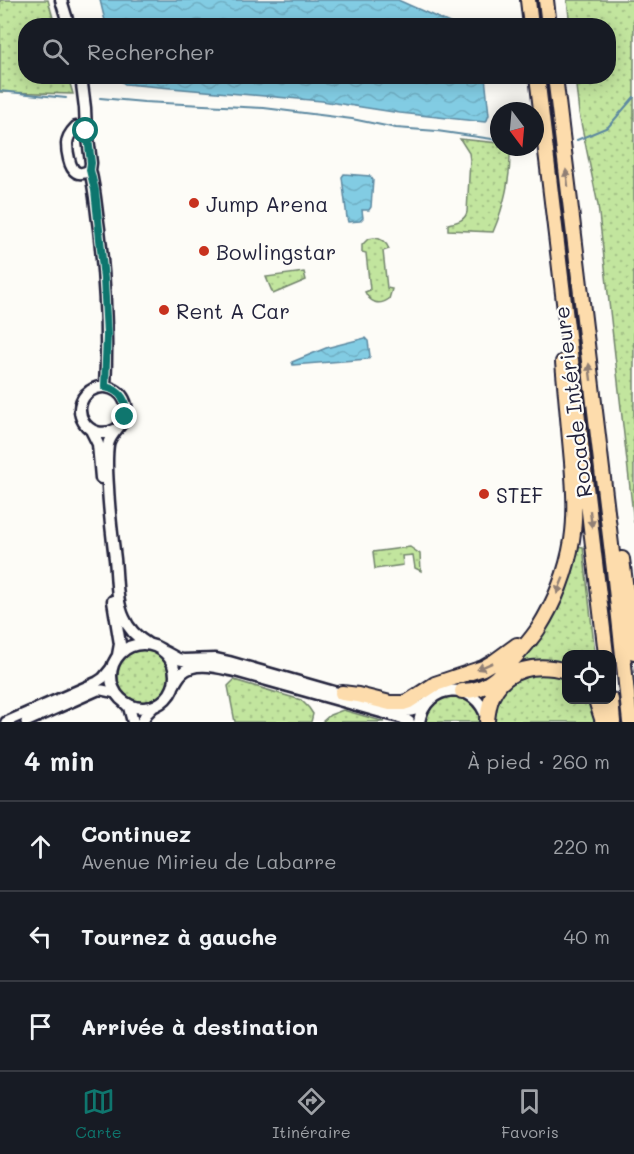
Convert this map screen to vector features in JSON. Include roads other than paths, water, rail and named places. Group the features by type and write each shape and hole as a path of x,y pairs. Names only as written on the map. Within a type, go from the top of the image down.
{"highway":[{"path":"528,0 530,18"},
{"path":"546,0 548,18"},
{"path":"538,84 606,650"},
{"name":"Rocade Intérieure","path":"556,84 630,722"},
{"path":"462,692 488,685 538,629 562,582 568,563 574,518 574,488 556,290 559,252"},
{"path":"593,396 617,522 634,652"},
{"path":"342,693 390,703 409,701 435,684 495,662 517,645 545,616"},
{"path":"487,721 491,699 500,683 508,676 522,669 536,667 562,670"},
{"path":"598,704 603,722"},
{"path":"611,704 613,722"}],"main road":[{"path":"62,0 67,18"},
{"path":"82,84 85,106 81,129 88,138 104,279 107,335 105,387"},
{"path":"81,129 70,133 67,143 70,165 89,188 95,200"},
{"path":"77,174 90,170"},
{"path":"133,722 125,702 112,685 112,667 120,644 110,576 98,444 80,413 82,400 90,391 105,387 118,392 126,404 122,424 110,437 107,469 120,606 127,624 138,638 178,659 209,659 229,662 402,711 417,710 442,692 452,690 462,692 479,702 487,721"},
{"path":"91,430 104,433 117,429"},
{"path":"118,655 132,646 148,644"},
{"path":"165,652 174,667 174,685"},
{"path":"142,722 146,714 169,694 182,673 202,666 235,671 403,718 409,722"},
{"path":"125,702 136,707 154,706"},
{"path":"419,722 426,704"}],"street":[{"path":"6,722 97,682 112,667"},
{"path":"26,722 98,690 116,693"}],"water":[{"path":"100,0 398,0 438,18 104,18"},
{"path":"125,84 486,84 489,115 485,122 400,113 322,101"},
{"path":"344,174 370,176 373,180 371,207 369,210 362,210 363,218 360,221 348,222 342,177"},
{"path":"365,338 368,341 370,356 368,359 293,365 292,362 326,348"}],"waterway":[{"path":"0,91 66,98"},
{"path":"577,140 608,127 634,97"},
{"path":"100,98 264,108 352,119 396,128 490,139"}],"place":[{"name":"Jump Arena","path":"194,203"},
{"name":"Bowlingstar","path":"204,251"},
{"name":"Rent A Car","path":"164,310"},
{"name":"STEF","path":"484,494"}]}
